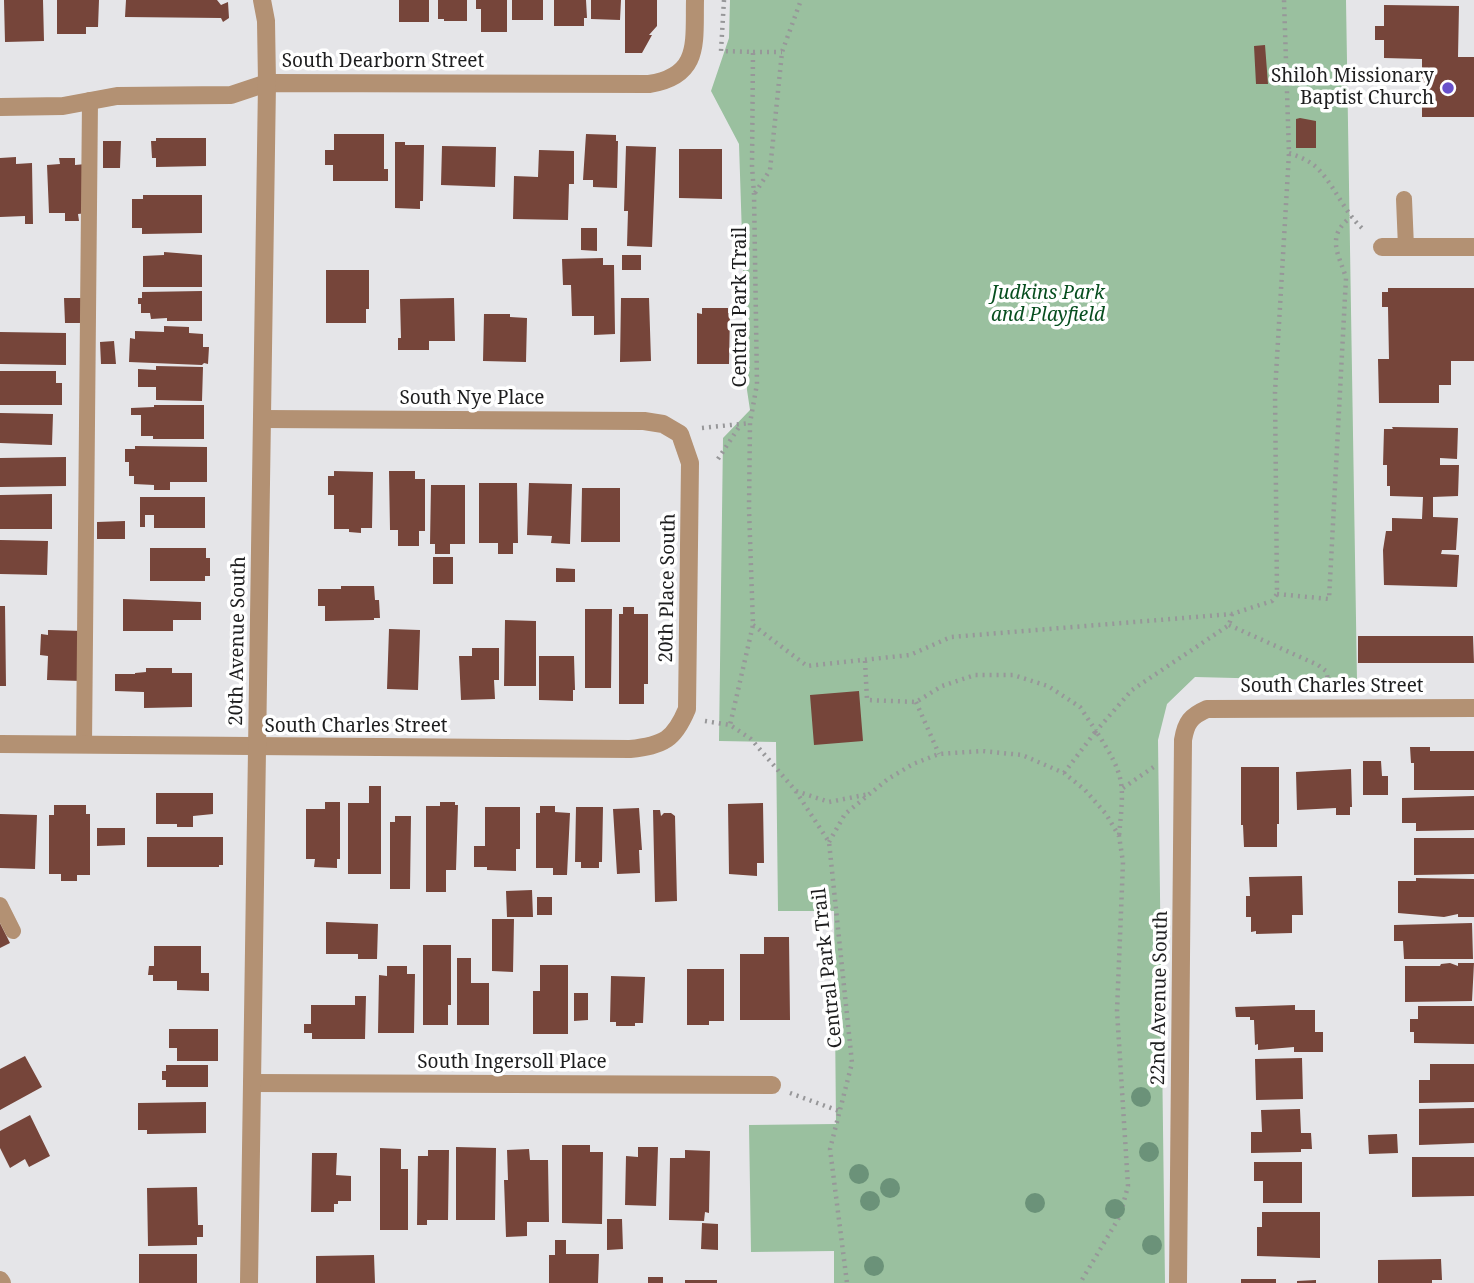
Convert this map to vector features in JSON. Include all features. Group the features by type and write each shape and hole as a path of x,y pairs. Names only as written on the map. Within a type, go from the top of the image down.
{"street":[{"name":"20th Avenue South","path":"249,1283 267,83 262,0"},
{"name":"South Dearborn Street","path":"0,107 62,106 117,96 231,95 267,83 649,84 667,81 682,71 690,61 694,46 695,0"},
{"path":"1382,247 1474,247"},
{"name":"South Nye Place","path":"262,419 644,421 687,432"},
{"name":"20th Place South","path":"669,739 680,728 687,709 690,463 687,432"},
{"name":"South Charles Street","path":"1191,716 1207,709 1474,708"},
{"name":"22nd Avenue South","path":"1178,1283 1183,740 1191,716"},
{"name":"South Charles Street","path":"0,744 631,749 651,747 669,739"},
{"name":"South Ingersoll Place","path":"252,1083 779,1088"}],"lane":[{"path":"84,746 90,100"},
{"path":"1404,200 1406,247"},
{"path":"0,905 13,931"}],"path":[{"path":"724,0 721,51 782,52"},
{"path":"754,194 770,170 782,52 800,0"},
{"path":"752,625 807,666 910,655 951,637 1232,614 1272,601 1277,594 1275,392 1289,153 1284,0"},
{"name":"Central Park Trail","path":"730,725 752,625 750,423 757,384 752,52"},
{"path":"1289,153 1307,160 1319,170 1351,217 1363,229"},
{"path":"1277,594 1329,599 1346,278 1336,248 1337,234 1342,224 1351,217"},
{"path":"687,432 750,423"},
{"path":"718,459 741,424"},
{"path":"1064,773 1132,690 1229,625 1232,614"},
{"path":"1229,625 1318,665 1326,671 1330,688"},
{"path":"865,661 867,700 916,702 942,686 975,675 1013,675 1048,686 1080,707 1116,762 1124,788 1119,836 1123,862 1117,1010 1128,1186 1120,1216 1080,1283"},
{"path":"916,702 939,754"},
{"name":"Central Park Trail","path":"710,722 730,725 751,739 795,790 829,842 852,1063 830,1149 847,1283"},
{"path":"829,842 845,814 904,769 939,754 982,751 1022,755 1064,773 1085,790 1106,814 1119,836"},
{"path":"1124,788 1155,766"},
{"path":"795,790 829,802 870,794"},
{"path":"779,1088 839,1111"}],"green space":[{"name":"Judkins Park and Playfield","path":"730,0 1346,0 1357,681 1195,677 1167,704 1158,740 1165,1283 834,1283 834,1251 751,1252 749,1125 836,1124 834,911 778,911 776,742 719,741 723,438 750,410 747,390 739,144 711,91 729,38"}],"building":[{"path":"4,0 43,0 44,41 5,42"},
{"path":"57,0 99,0 98,27 86,27 86,34 57,34"},
{"path":"126,0 217,0 221,5 228,2 229,18 223,22 221,18 125,17"},
{"path":"399,0 429,0 429,22 399,22"},
{"path":"438,0 467,0 467,21 438,19"},
{"path":"476,0 507,0 507,32 481,32 481,9 476,9"},
{"path":"512,0 543,0 543,20 512,20"},
{"path":"554,0 586,0 587,18 584,18 584,26 554,26"},
{"path":"591,0 621,0 620,20 591,19"},
{"path":"625,0 657,0 657,26 649,35 652,35 642,53 625,53"},
{"name":"Shiloh Missionary Baptist Church","path":"1384,5 1459,6 1458,57 1474,57 1474,117 1422,117 1422,59 1384,58 1384,40 1375,40 1375,26 1384,26"},
{"path":"1265,45 1268,84 1256,84 1254,46"},
{"path":"1296,119 1316,121 1316,148 1296,148"},
{"path":"334,134 384,134 384,169 388,169 388,181 333,181 333,165 325,165 325,150 334,150"},
{"path":"586,134 616,135 617,188 593,187 593,180 583,180"},
{"path":"156,138 206,138 206,166 156,167 156,158 152,158 151,141 156,141"},
{"path":"103,141 121,141 120,168 103,168"},
{"path":"395,142 424,145 423,201 420,201 420,209 395,208"},
{"path":"442,146 496,147 495,187 441,185"},
{"path":"626,146 656,147 652,247 627,246 628,211 624,211"},
{"path":"679,149 722,149 722,199 679,198"},
{"path":"539,150 574,151 574,184 569,184 568,220 513,219 514,176 538,177"},
{"path":"16,157 16,164 32,163 33,224 25,224 25,216 0,217 0,158"},
{"path":"59,158 75,158 75,165 86,164 87,213 78,214 79,221 65,221 65,213 49,213 47,165 60,164"},
{"path":"143,195 202,195 202,233 142,234 142,228 132,228 132,199 143,199"},
{"path":"581,228 597,228 597,251 581,250"},
{"path":"164,252 202,255 202,287 143,287 143,256 164,255"},
{"path":"622,255 641,255 641,270 622,270"},
{"path":"603,258 603,265 614,265 615,334 594,335 594,316 572,316 571,285 563,285 562,259"},
{"path":"326,270 369,270 369,309 366,309 366,323 326,323"},
{"path":"1388,288 1474,288 1474,361 1451,361 1451,385 1439,385 1439,403 1379,403 1378,359 1389,359 1388,307 1382,307 1382,292 1388,292"},
{"path":"202,291 202,321 151,319 150,313 141,313 141,304 138,304 142,292"},
{"path":"64,298 81,298 82,323 65,323"},
{"path":"454,298 455,341 429,341 429,350 398,350 398,338 401,338 400,299"},
{"path":"621,298 649,298 651,361 620,362"},
{"path":"702,308 728,308 729,364 697,364 697,313 702,314"},
{"path":"484,314 510,314 510,317 527,318 526,362 483,361"},
{"path":"164,326 189,327 189,333 203,334 203,347 209,347 208,364 129,362 130,338 135,339 135,331 164,332"},
{"path":"0,332 66,333 66,365 0,364"},
{"path":"114,341 116,364 101,364 100,342"},
{"path":"156,366 203,367 202,401 156,400 156,387 138,387 138,369 156,370"},
{"path":"0,371 56,371 56,383 62,383 62,405 0,405"},
{"path":"204,405 204,439 153,439 153,436 141,436 141,415 131,415 131,408"},
{"path":"0,413 53,414 52,445 0,443"},
{"path":"1392,427 1458,428 1457,459 1440,458 1440,465 1459,465 1458,496 1433,497 1433,517 1458,518 1456,550 1442,550 1441,554 1459,555 1457,587 1384,585 1383,550 1386,531 1392,531 1392,518 1422,519 1423,497 1390,496 1387,465 1383,465 1384,429 1393,429"},
{"path":"135,446 207,447 207,482 170,482 170,490 154,490 154,485 134,484 134,476 129,476 129,462 125,462 125,449 135,449"},
{"path":"66,457 66,486 0,487 0,458"},
{"path":"334,471 373,472 372,528 361,528 361,533 349,532 349,529 334,529 334,495 328,495 328,476 334,476"},
{"path":"389,471 415,471 415,479 425,479 425,531 419,531 419,546 398,546 398,530 390,530"},
{"path":"479,483 517,483 518,543 513,543 513,554 498,554 498,543 479,543"},
{"path":"529,483 572,484 570,544 551,543 552,536 527,535"},
{"path":"431,485 465,485 465,544 450,544 450,554 435,554 435,544 430,544"},
{"path":"582,488 620,488 620,542 581,542"},
{"path":"52,494 52,529 0,529 0,495"},
{"path":"140,497 205,497 205,528 154,528 154,515 145,515 145,527 140,527"},
{"path":"125,521 125,539 97,539 97,522"},
{"path":"0,540 48,541 47,575 0,574"},
{"path":"150,548 206,548 206,558 210,558 210,576 205,576 205,581 150,581"},
{"path":"433,557 453,557 453,584 433,584"},
{"path":"556,568 575,569 575,582 556,582"},
{"path":"341,586 374,586 375,600 379,600 380,618 325,621 325,606 318,606 318,589 341,589"},
{"path":"123,599 201,602 201,620 173,620 173,631 123,631"},
{"path":"0,606 5,606 6,686 0,686"},
{"path":"623,607 634,607 634,614 648,614 648,684 644,684 644,704 619,704 619,614 623,614"},
{"path":"585,609 612,609 611,688 585,688"},
{"path":"505,620 536,621 536,686 504,686"},
{"path":"389,629 420,630 418,690 387,689"},
{"path":"48,630 84,631 82,681 47,680 48,656 40,655 41,634 48,635"},
{"path":"1358,636 1473,636 1474,663 1358,663"},
{"path":"472,648 499,648 499,680 494,680 495,699 461,700 459,656 472,656"},
{"path":"539,656 574,656 573,701 539,700"},
{"path":"146,668 172,668 172,673 192,673 192,707 144,708 144,692 115,691 115,674 146,672"},
{"path":"859,691 863,741 814,745 810,695"},
{"path":"1410,747 1430,747 1430,751 1474,751 1474,790 1414,790 1414,763 1411,763"},
{"path":"1363,761 1381,761 1382,776 1388,776 1388,795 1363,795"},
{"path":"1241,767 1279,767 1277,847 1244,847 1241,825"},
{"path":"1351,769 1350,815 1336,815 1336,808 1297,810 1296,772"},
{"path":"369,786 381,786 381,874 348,874 348,803 369,803"},
{"path":"156,793 213,793 213,814 193,816 193,827 156,824"},
{"path":"1474,796 1474,830 1416,831 1416,823 1402,823 1402,798"},
{"path":"325,802 340,802 340,859 337,859 337,868 314,867 315,859 306,859 306,809 325,809"},
{"path":"440,802 455,802 455,805 458,805 456,870 446,870 446,892 426,892 426,806 440,806"},
{"path":"763,803 764,863 757,863 757,876 729,874 728,804"},
{"path":"54,805 86,805 86,814 90,814 90,875 77,875 77,881 61,881 61,874 49,874 49,815 54,815"},
{"path":"540,806 555,806 555,812 570,813 567,875 553,875 553,868 536,868 536,813 540,813"},
{"path":"485,807 520,807 520,849 516,849 516,871 474,867 474,846 485,846"},
{"path":"576,807 603,807 602,862 599,862 599,868 581,868 581,862 575,862"},
{"path":"639,808 642,850 639,850 640,873 617,874 613,809"},
{"path":"653,810 660,810 661,816 671,813 675,816 677,901 655,902"},
{"path":"0,814 37,815 35,869 0,868"},
{"path":"395,816 411,816 410,889 390,889 390,822 395,822"},
{"path":"97,828 125,828 125,845 97,846"},
{"path":"147,837 223,837 223,865 147,867"},
{"path":"1414,838 1474,838 1474,874 1414,875"},
{"path":"1302,876 1303,915 1292,915 1292,933 1251,932 1251,917 1246,917 1246,896 1250,896 1249,877"},
{"path":"1416,878 1474,879 1474,917 1458,917 1458,914 1444,917 1398,913 1398,881 1416,881"},
{"path":"532,890 533,917 507,917 506,891"},
{"path":"537,897 552,897 552,915 537,915"},
{"path":"492,919 514,919 513,972 492,971"},
{"path":"326,922 378,924 377,959 358,959 358,954 326,954"},
{"path":"0,923 10,943 0,948"},
{"path":"1472,923 1473,959 1404,959 1403,941 1394,941 1394,925"},
{"path":"764,937 789,937 790,1020 740,1020 740,954 764,954"},
{"path":"423,945 451,945 451,1005 448,1005 448,1025 423,1025"},
{"path":"154,946 201,946 201,973 209,973 209,991 177,990 177,981 153,981 153,975 148,975 149,966 154,966"},
{"path":"457,958 471,958 471,983 489,983 489,1025 457,1025"},
{"path":"1450,963 1458,966 1458,963 1474,963 1472,1001 1405,1002 1405,966 1440,966"},
{"path":"540,965 568,965 568,1034 533,1034 533,991 540,991"},
{"path":"387,966 407,966 407,974 415,974 414,1033 378,1033 379,975 387,976"},
{"path":"687,969 724,969 724,1021 709,1021 709,1025 687,1025"},
{"path":"611,976 645,977 643,1023 616,1026 616,1022 610,1022"},
{"path":"574,993 588,993 588,1020 574,1021"},
{"path":"355,996 366,996 365,1039 312,1039 312,1033 304,1033 304,1024 311,1024 311,1005 355,1005"},
{"path":"1295,1005 1295,1010 1315,1010 1315,1032 1323,1032 1323,1052 1294,1052 1294,1047 1258,1050 1258,1044 1255,1045 1254,1020 1250,1020 1250,1017 1236,1017 1235,1007"},
{"path":"1418,1006 1474,1006 1474,1044 1414,1043 1414,1032 1410,1032 1410,1019 1418,1019"},
{"path":"169,1029 218,1029 218,1061 177,1061 177,1048 169,1048"},
{"path":"25,1056 42,1087 0,1110 0,1069"},
{"path":"1302,1058 1303,1099 1256,1100 1255,1059"},
{"path":"1430,1064 1474,1064 1474,1102 1419,1103 1419,1080 1430,1080"},
{"path":"166,1065 208,1065 208,1087 166,1087 166,1080 162,1080 162,1071 166,1071"},
{"path":"206,1102 206,1133 147,1134 147,1130 138,1130 138,1103"},
{"path":"1474,1108 1474,1143 1419,1145 1419,1109"},
{"path":"1300,1109 1301,1133 1311,1133 1312,1149 1301,1149 1301,1152 1251,1153 1251,1132 1262,1132 1261,1110"},
{"path":"30,1115 50,1156 29,1167 25,1159 10,1168 0,1148 0,1131"},
{"path":"1397,1134 1398,1153 1369,1154 1368,1135"},
{"path":"562,1145 590,1145 590,1152 603,1152 602,1224 562,1223"},
{"path":"456,1147 496,1148 495,1220 456,1220"},
{"path":"638,1147 658,1147 656,1206 625,1205 626,1156 638,1157"},
{"path":"380,1148 401,1149 401,1169 408,1169 408,1230 380,1230"},
{"path":"529,1149 530,1160 548,1160 549,1222 527,1222 527,1236 506,1237 504,1180 508,1180 507,1150"},
{"path":"428,1150 449,1150 448,1220 427,1220 427,1225 417,1225 418,1156 428,1156"},
{"path":"685,1150 710,1151 709,1213 705,1212 704,1221 669,1220 670,1158 685,1158"},
{"path":"312,1153 337,1153 336,1175 351,1176 351,1201 338,1201 338,1204 334,1204 334,1212 311,1212"},
{"path":"1412,1157 1474,1157 1474,1196 1412,1197"},
{"path":"1254,1162 1302,1162 1302,1203 1263,1203 1263,1181 1254,1181"},
{"path":"197,1187 198,1225 203,1225 203,1237 197,1237 197,1245 148,1246 147,1188"},
{"path":"1262,1212 1320,1212 1320,1258 1257,1256 1257,1227 1262,1227"},
{"path":"607,1219 622,1219 623,1249 607,1250"},
{"path":"702,1223 718,1224 718,1250 701,1249"},
{"path":"555,1240 566,1240 566,1254 599,1254 598,1283 549,1283 549,1255 555,1255"},
{"path":"139,1254 197,1254 197,1283 139,1283"},
{"path":"374,1255 375,1283 316,1283 316,1256"},
{"path":"1441,1259 1442,1280 1432,1280 1432,1283 1378,1283 1378,1260"},
{"path":"648,1277 663,1277 663,1283 648,1283"},
{"path":"1241,1279 1276,1279 1276,1283 1241,1283"},
{"path":"685,1280 717,1280 717,1283 685,1283"},
{"path":"1316,1280 1316,1283 1297,1283 1297,1281"}],"place":[{"name":"Shiloh Missionary Baptist Church","path":"1448,88"}]}
